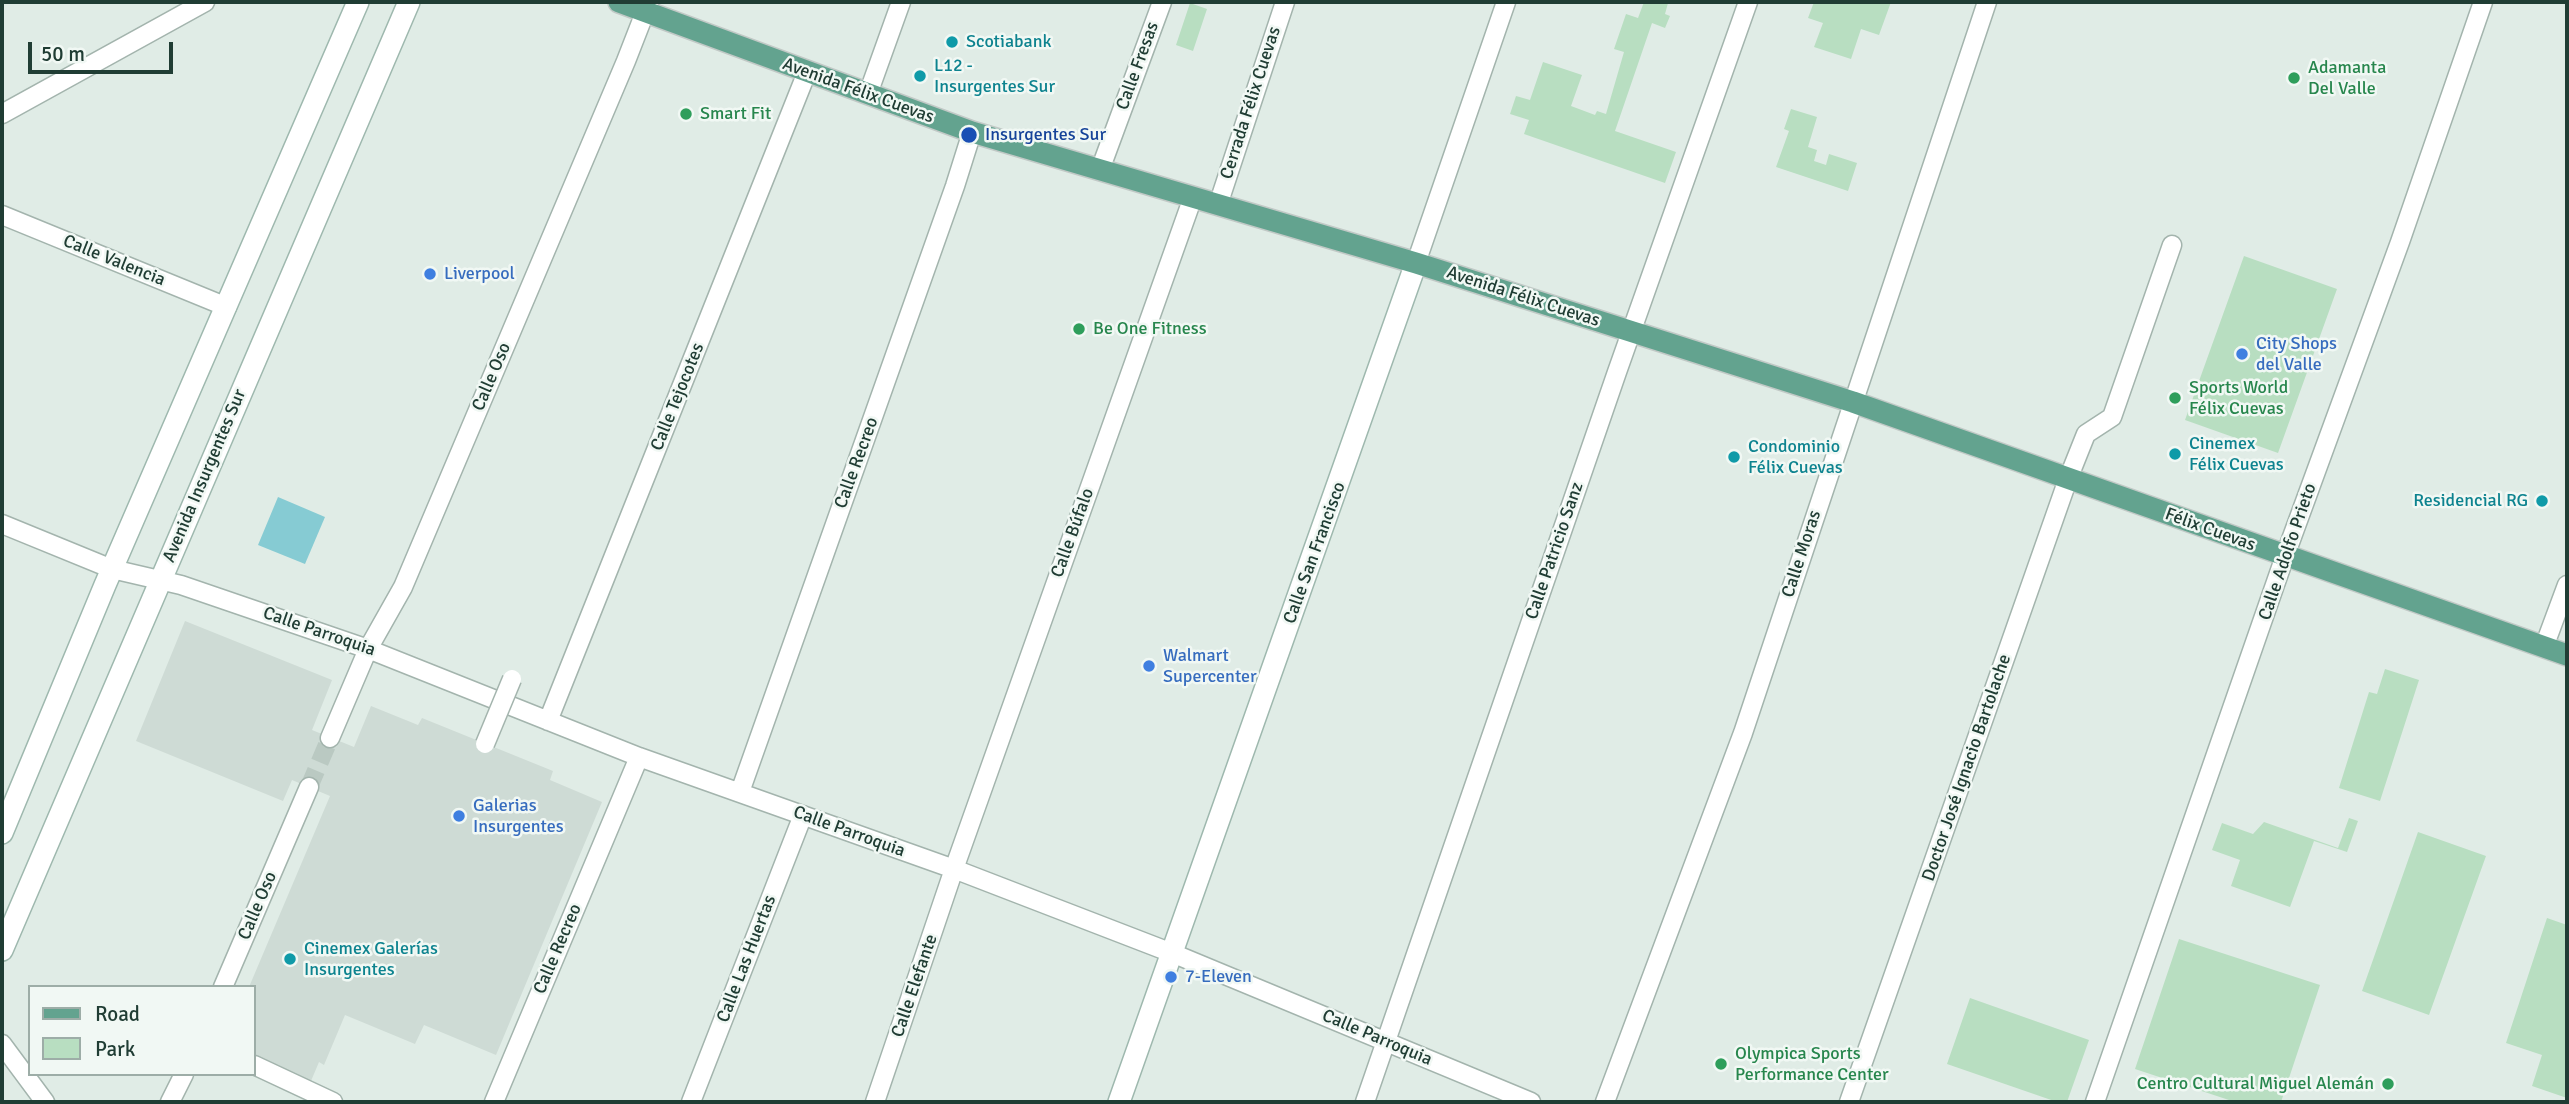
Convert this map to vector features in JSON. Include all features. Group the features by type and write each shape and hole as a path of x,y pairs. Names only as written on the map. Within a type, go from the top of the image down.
{"main road":[{"path":"2,833 112,569 358,2"},
{"name":"Avenida Insurgentes Sur","path":"2,950 409,2"},
{"name":"Avenida Félix Cuevas","path":"619,2 647,6 807,72 972,132 1100,170"},
{"path":"1100,170 1193,197"},
{"name":"Avenida Félix Cuevas","path":"1193,197 1416,263 1853,402"},
{"name":"Calle San Francisco","path":"1119,1102 1416,263"},
{"name":"Félix Cuevas","path":"1853,402 2567,655"}],"street":[{"path":"2,114 205,2"},
{"path":"868,94 901,2"},
{"name":"Calle Fresas","path":"1100,170 1162,2"},
{"name":"Cerrada Félix Cuevas","path":"1218,205 1285,2"},
{"name":"Calle San Francisco","path":"1416,263 1506,2"},
{"name":"Calle Patricio Sanz","path":"1365,1102 1748,2"},
{"name":"Calle Moras","path":"1605,1102 1743,733 1987,2"},
{"name":"Calle Adolfo Prieto","path":"2095,1102 2285,556 2400,242 2483,2"},
{"name":"Calle Oso","path":"330,738 368,649 403,587 647,6"},
{"name":"Calle Tejocotes","path":"548,721 807,72"},
{"name":"Calle Recreo","path":"740,792 972,132"},
{"name":"Calle Búfalo","path":"954,869 1193,197"},
{"name":"Calle Valencia","path":"2,215 227,307"},
{"name":"Doctor José Ignacio Bartolache","path":"1849,1102 2068,479 2085,434 2112,417 2172,245"},
{"name":"Calle Parroquia","path":"2,524 112,569 181,585 368,649 639,758 954,869 1172,953 1531,1102"},
{"path":"2544,647 2567,585"},
{"path":"485,744 512,679"},
{"name":"Calle Recreo","path":"494,1102 639,758"},
{"name":"Calle Oso","path":"224,985 309,787"},
{"name":"Calle Las Huertas","path":"691,1102 803,815"},
{"name":"Calle Elefante","path":"875,1102 954,869"},
{"path":"2,1044 45,1102"},
{"path":"256,1066 333,1102"},
{"path":"170,1102 183,1076"}],"shaded area":[{"path":"185,621 332,680 312,730 354,747 371,706 418,725 422,718 553,771 550,780 602,802 496,1055 424,1025 415,1044 345,1015 324,1065 319,1062 311,1081 256,1058 256,985 250,985 330,796 292,780 283,801 136,741"}],"green space":[{"path":"1644,2 1674,2 1668,3 1665,14 1670,16 1665,28 1652,23 1615,131 1676,152 1665,183 1524,134 1529,120 1510,114 1516,96 1530,100 1543,62 1582,75 1571,106 1595,115 1597,111 1606,114 1624,52 1614,49 1626,14 1638,18"},
{"path":"1814,2 1891,2 1879,35 1861,29 1851,59 1814,47 1823,23 1808,18"},
{"path":"1190,3 1207,9 1193,51 1176,45"},
{"path":"1791,109 1817,117 1808,147 1817,150 1814,161 1826,165 1829,154 1857,163 1848,191 1776,167 1789,131 1784,129"},
{"path":"2244,256 2337,289 2278,453 2185,420"},
{"path":"2385,669 2419,680 2380,801 2339,788 2369,692 2377,694"},
{"path":"2349,818 2358,821 2347,852 2314,841 2290,907 2231,886 2240,860 2212,850 2222,823 2253,834 2264,822 2338,848"},
{"path":"2418,832 2486,856 2429,1015 2362,991"},
{"path":"2547,918 2567,925 2567,1098 2532,1086 2542,1055 2506,1043"},
{"path":"2179,939 2320,985 2281,1102 2235,1102 2135,1069"},
{"path":"1970,998 2089,1040 2067,1102 2057,1102 1947,1064"}],"water":[{"path":"278,497 325,517 305,564 258,545"}],"tunnel":[{"path":"309,787 330,738"}],"place":[{"name":"Scotiabank","path":"952,42"},
{"name":"L12 - Insurgentes Sur","path":"920,76"},
{"name":"Adamanta Del Valle","path":"2294,78"},
{"name":"Smart Fit","path":"686,114"},
{"name":"Insurgentes Sur","path":"969,135"},
{"name":"Liverpool","path":"430,274"},
{"name":"Be One Fitness","path":"1079,329"},
{"name":"City Shops del Valle","path":"2242,354"},
{"name":"Sports World Félix Cuevas","path":"2175,398"},
{"name":"Cinemex Félix Cuevas","path":"2175,454"},
{"name":"Condominio Félix Cuevas","path":"1734,457"},
{"name":"Residencial RG","path":"2542,501"},
{"name":"Walmart Supercenter","path":"1149,666"},
{"name":"Galerias Insurgentes","path":"459,816"},
{"name":"Cinemex Galerías Insurgentes","path":"290,959"},
{"name":"7-Eleven","path":"1171,977"},
{"name":"Olympica Sports Performance Center","path":"1721,1064"},
{"name":"Centro Cultural Miguel Alemán","path":"2388,1084"}]}
